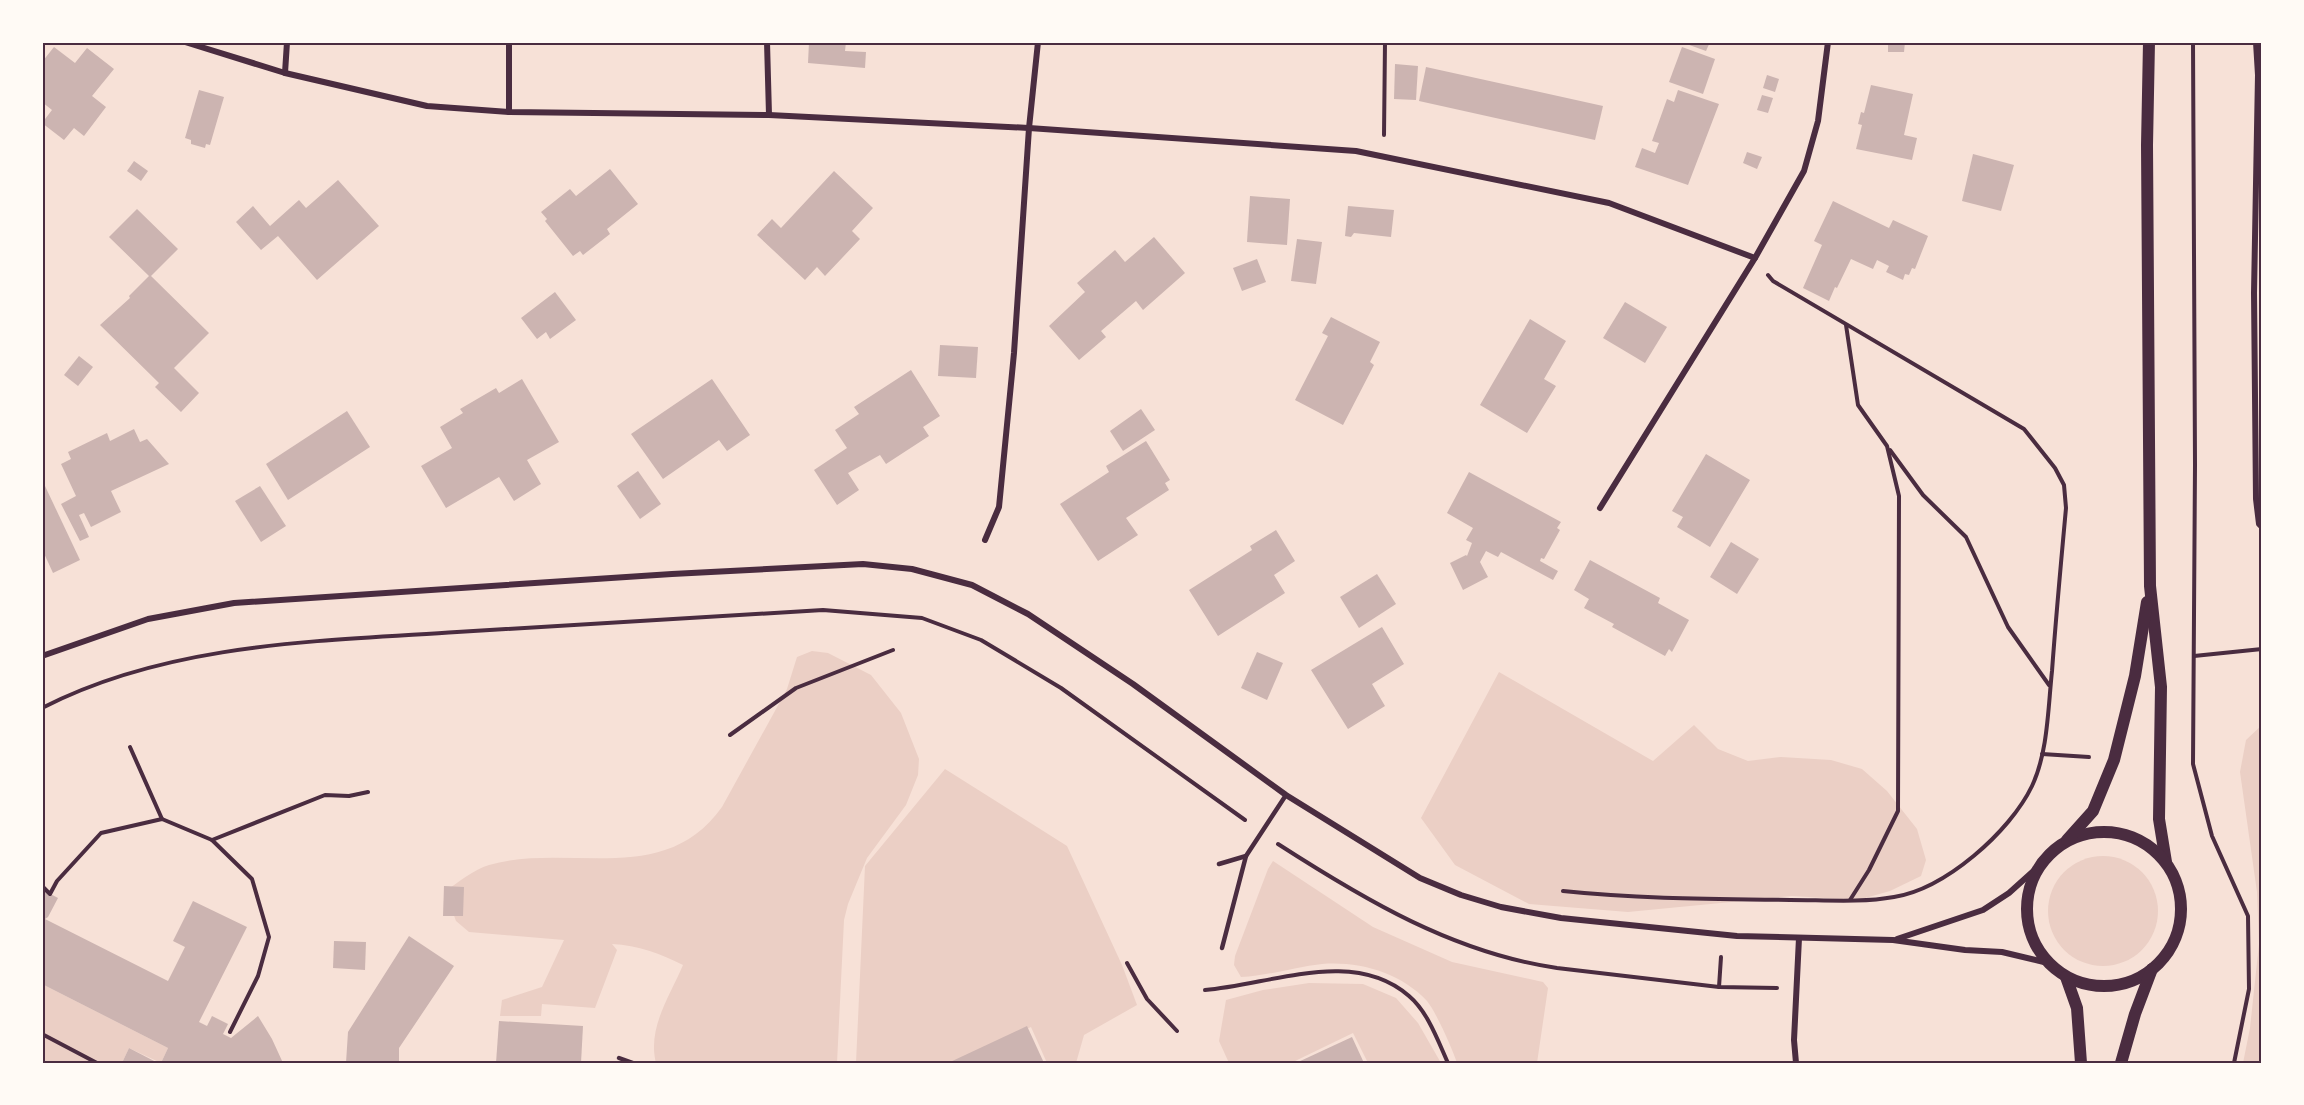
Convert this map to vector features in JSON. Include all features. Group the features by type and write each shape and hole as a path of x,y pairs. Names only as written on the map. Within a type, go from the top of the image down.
{"main road":[{"path":"2149,42 2147,145 2150,586 2161,687 2159,819 2166,862 2179,889 2181,919 2172,947 2152,969 2125,983 2095,986 2066,976 2048,963 2034,941 2027,916 2028,890 2039,866 2051,852 2067,841 2093,811 2114,760 2135,676 2150,586"},
{"path":"2067,841 2093,832 2121,833 2146,843 2166,862"},
{"path":"2121,1063 2135,1014 2152,969"},
{"path":"2066,976 2077,1008 2081,1063"}],"street":[{"path":"185,42 285,73 427,106 509,112 769,115 1029,128 1356,151 1609,203 1755,258"},
{"path":"285,73 287,42"},
{"path":"509,42 509,112"},
{"path":"767,42 769,115"},
{"path":"985,540 999,507 1014,353 1029,128 1038,42"},
{"path":"1600,508 1755,258 1804,171 1818,121 1828,42"},
{"path":"2256,42 2258,75 2254,293 2255,488 2259,524 2262,527"},
{"path":"42,656 148,619 234,603 672,574 863,564 912,569 972,585 1028,614 1133,684 1286,795 1420,878 1461,896 1502,908 1573,919 1737,936 1893,940 1965,950 2002,952 2048,963"},
{"path":"1893,940 1983,909 2009,893 2039,866"},
{"path":"1796,1063 1794,1040 1799,938"}],"lane":[{"path":"1222,948 1246,856 1286,795"},
{"path":"1218,864 1246,856"},
{"path":"619,1058 633,1063"}],"path":[{"path":"1384,157 1385,42"},
{"path":"2193,42 2195,453 2193,764 2212,837 2248,916 2249,989 2234,1063"},
{"path":"1563,891 1607,896 1699,899 1850,900 1895,897 1925,887 1959,867 1987,844 2016,813 2032,786 2042,754 2066,508 2064,485 2055,468 2024,429 1773,281 1755,258"},
{"path":"1846,324 1858,405 1923,495 1966,537 2008,627 2050,686"},
{"path":"1850,900 1869,870 1898,811 1899,496 1887,447"},
{"path":"42,708 63,697 113,678 167,663 233,651 358,639 823,610 922,618 981,640 1061,688 1261,831 1352,891 1418,926 1473,948 1538,966 1719,987 1796,988"},
{"path":"2193,656 2262,649"},
{"path":"730,735 796,688 893,650"},
{"path":"130,747 162,819"},
{"path":"2042,754 2095,758"},
{"path":"212,840 325,795 368,792"},
{"path":"42,886 50,894 57,881 101,833 162,819 212,840 252,879 269,937 258,976 230,1032"},
{"path":"1719,987 1721,957"},
{"path":"1128,963 1147,999 1177,1031"},
{"path":"1205,990 1228,988 1296,974 1331,971 1361,973 1388,981 1411,997 1418,1006 1431,1026 1448,1063"},
{"path":"42,1034 97,1063"}],"shaded area":[{"path":"812,651 828,653 871,675 901,713 919,759 918,775 906,805 867,858 848,904 844,920 837,1063 656,1063 654,1050 657,1025 683,965 631,946 612,944 617,950 595,1008 542,1004 541,1016 500,1016 502,1000 542,987 564,940 469,932 456,921 445,891 489,865 519,859 613,858 643,855 672,847 699,832 722,807 787,689 797,657"},
{"path":"1499,672 1653,761 1694,725 1718,749 1748,761 1781,757 1831,760 1862,769 1887,791 1917,829 1926,860 1921,876 1890,891 1858,900 1792,896 1628,912 1529,904 1455,865 1421,818"},
{"path":"2262,725 2262,1063 2243,1063 2250,1028 2259,944 2257,892 2240,772 2246,740"},
{"path":"945,769 1067,846 1122,965 1137,1005 1084,1035 1076,1063 1047,1063 1031,1027 951,1063 856,1063 865,866"},
{"path":"2103,856 2124,860 2142,872 2154,890 2158,911 2154,932 2142,950 2124,962 2103,966 2082,962 2064,950 2052,932 2048,911 2052,890 2064,872 2082,860"},
{"path":"1273,861 1373,927 1452,962 1543,982 1548,988 1537,1063 1457,1063 1444,1030 1427,1001 1405,983 1379,971 1351,965 1322,964 1241,977 1234,965 1235,956"},
{"path":"1309,983 1363,984 1396,998 1418,1023 1441,1063 1406,1063 1404,1061 1368,1063 1353,1033 1291,1063 1229,1063 1219,1041 1226,1000 1263,990"},
{"path":"42,984 168,1048 161,1063 129,1048 122,1063 42,1063"}],"building":[{"path":"809,42 846,42 845,51 866,52 865,68 808,63"},
{"path":"1681,42 1710,42 1706,51"},
{"path":"1888,42 1905,42 1904,52 1888,52"},
{"path":"54,47 75,63 87,48 114,69 92,96 106,107 84,136 74,128 64,140 42,123 52,110 42,102 42,62"},
{"path":"1682,47 1715,59 1703,94 1669,82"},
{"path":"1395,64 1418,66 1416,100 1394,99"},
{"path":"1426,67 1603,106 1595,140 1419,101"},
{"path":"1767,75 1779,79 1775,92 1763,88"},
{"path":"1871,85 1913,94 1904,135 1917,138 1912,160 1856,149 1862,125 1858,124 1861,112 1864,113"},
{"path":"199,90 224,97 210,145 206,144 205,148 191,144 191,140 185,138"},
{"path":"1678,90 1719,104 1688,185 1635,167 1642,148 1655,153 1659,143 1652,141 1667,99 1674,102"},
{"path":"1762,95 1773,98 1768,113 1757,110"},
{"path":"1747,152 1762,157 1757,169 1743,163"},
{"path":"1973,154 2014,165 2001,211 1962,201"},
{"path":"134,161 148,171 141,181 127,171"},
{"path":"610,169 638,204 607,229 610,234 583,255 580,251 573,256 545,221 547,219 541,212 570,189 576,196"},
{"path":"834,171 873,208 852,231 860,239 825,276 817,267 805,280 757,235 772,219 781,228"},
{"path":"338,180 379,226 317,280 278,236 261,250 236,222 253,206 270,226 299,200 306,208"},
{"path":"1250,196 1290,199 1287,245 1247,242"},
{"path":"1833,201 1889,228 1893,220 1928,236 1915,269 1912,268 1909,275 1905,274 1903,280 1886,272 1889,266 1877,260 1873,269 1851,259 1829,301 1803,288 1822,245 1814,241"},
{"path":"1348,206 1394,210 1391,237 1354,233 1351,237 1345,236"},
{"path":"137,209 178,249 151,276 209,333 174,368 199,393 181,412 155,387 159,383 100,325 130,298 129,296 149,276 109,237"},
{"path":"1154,237 1185,273 1143,310 1136,301 1101,331 1106,337 1079,360 1049,326 1085,292 1077,283 1115,250 1125,262"},
{"path":"1297,239 1322,242 1316,284 1291,281"},
{"path":"1257,259 1266,282 1242,291 1233,268"},
{"path":"555,292 576,320 550,339 546,332 537,339 521,318"},
{"path":"1625,302 1667,327 1645,363 1603,338"},
{"path":"1331,317 1380,342 1370,362 1374,365 1343,425 1295,400 1328,336 1322,333"},
{"path":"1530,319 1566,341 1544,379 1556,386 1527,433 1480,405"},
{"path":"940,345 978,347 976,378 938,376"},
{"path":"79,356 93,367 78,386 64,375"},
{"path":"911,370 940,416 923,427 929,436 886,464 880,455 848,473 859,490 837,505 814,470 847,448 835,430 859,414 854,407"},
{"path":"522,379 559,442 527,460 541,484 514,501 499,477 446,508 421,466 452,448 440,427 463,413 460,409 496,388 499,393"},
{"path":"712,379 750,435 727,451 719,440 663,479 631,434"},
{"path":"1141,409 1155,430 1123,451 1110,431"},
{"path":"347,411 370,447 288,500 266,464"},
{"path":"134,429 140,442 147,439 169,464 111,491 121,512 91,527 84,513 79,515 89,537 80,541 61,504 76,496 61,464 71,459 68,452 107,433 110,441"},
{"path":"1146,441 1170,480 1165,483 1169,490 1126,518 1138,535 1098,561 1060,504 1109,472 1106,466"},
{"path":"1706,454 1750,480 1710,547 1677,527 1683,517 1672,511"},
{"path":"638,471 661,504 640,519 617,486"},
{"path":"1469,472 1561,522 1557,528 1560,530 1544,559 1541,558 1540,561 1558,571 1553,580 1501,552 1498,557 1486,551 1480,562 1488,577 1463,590 1450,563 1467,556 1472,543 1466,540 1473,528 1447,513"},
{"path":"45,486 80,560 53,573 42,549 42,488"},
{"path":"260,486 286,526 261,542 235,501"},
{"path":"1276,530 1295,561 1274,575 1285,593 1218,636 1189,590 1252,550 1250,546"},
{"path":"1731,542 1759,559 1737,594 1710,577"},
{"path":"1590,560 1660,598 1658,603 1689,620 1672,652 1669,649 1665,656 1612,627 1614,624 1584,608 1589,599 1574,590"},
{"path":"1377,574 1396,604 1359,628 1340,597"},
{"path":"1382,627 1404,664 1372,684 1385,706 1348,729 1311,670"},
{"path":"1257,652 1283,663 1267,700 1241,688"},
{"path":"444,886 464,887 463,916 443,916"},
{"path":"43,890 58,898 45,919 168,981 185,947 173,941 193,901 247,927 199,1022 207,1026 212,1016 228,1024 223,1034 231,1038 258,1016 283,1063 161,1063 168,1048 42,984"},
{"path":"409,936 454,966 399,1048 399,1063 346,1063 348,1032"},
{"path":"334,941 366,942 365,970 333,968"},
{"path":"499,1021 583,1026 581,1063 496,1063"},
{"path":"1027,1026 1044,1063 948,1063"},
{"path":"1352,1037 1364,1063 1296,1063"},
{"path":"129,1048 158,1063 122,1063"}]}
